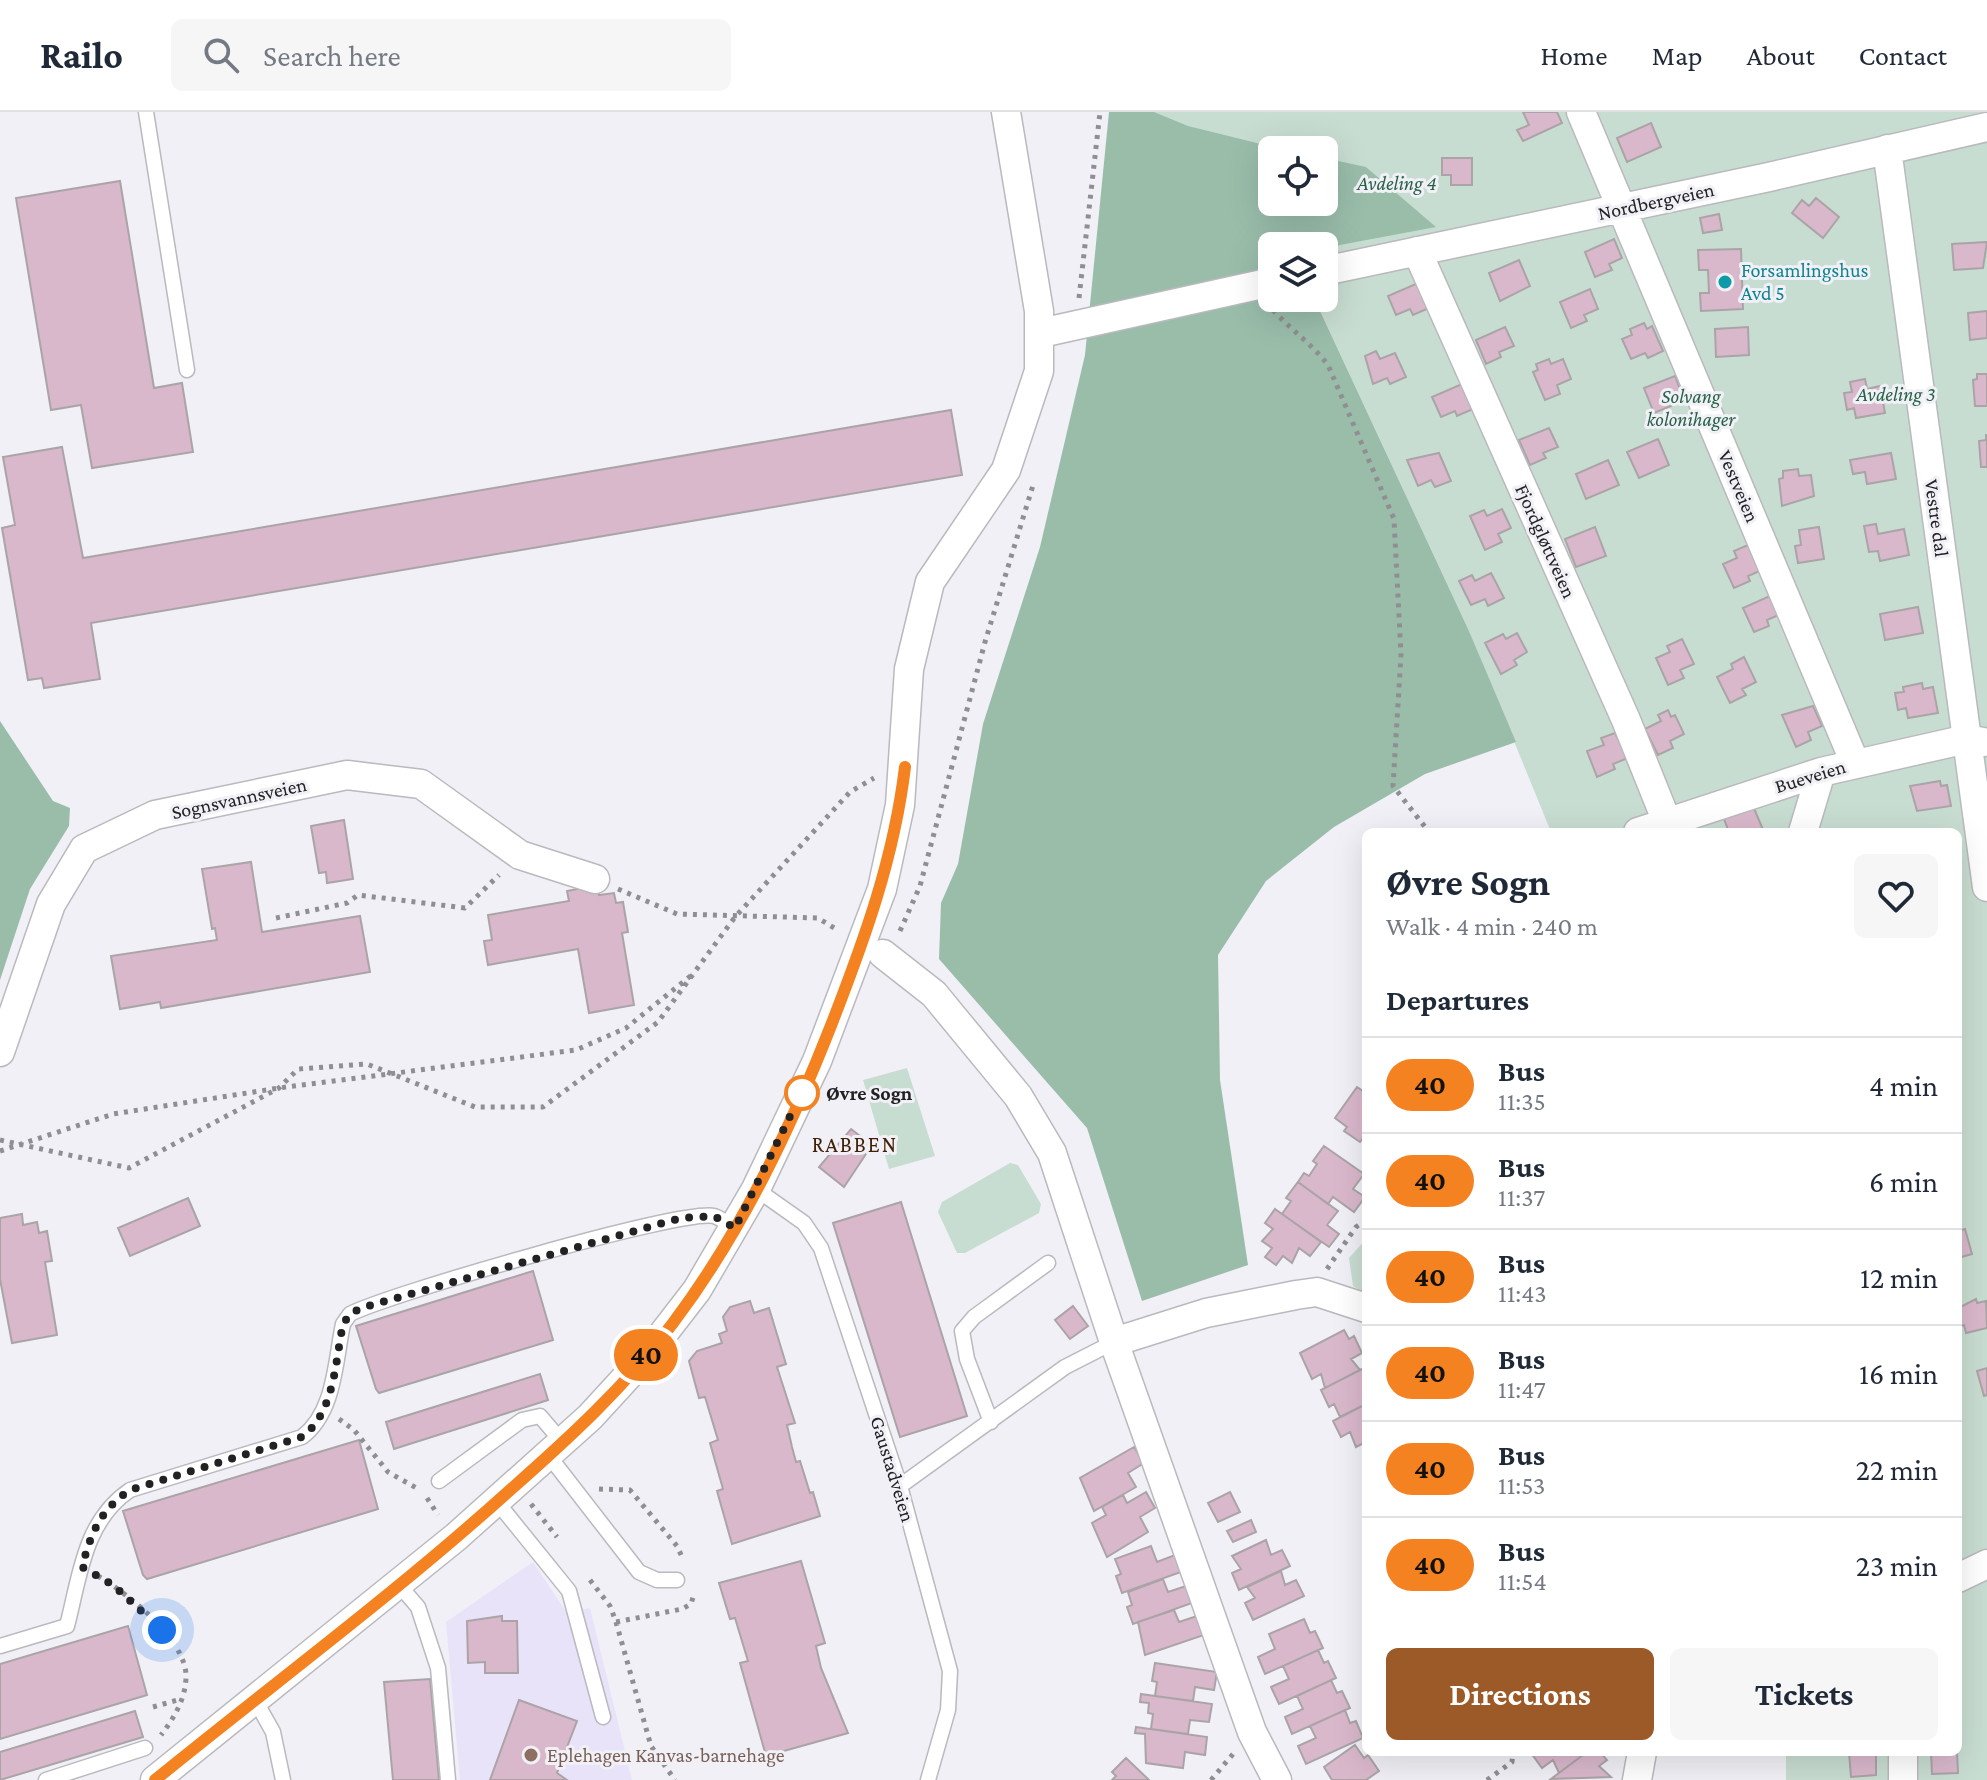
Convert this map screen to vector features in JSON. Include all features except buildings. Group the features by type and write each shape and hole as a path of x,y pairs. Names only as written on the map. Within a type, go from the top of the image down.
{"street":[{"path":"155,1780 399,1585 556,1449 622,1384 672,1325 735,1228 756,1189 872,950 895,837 905,767 906,698 920,612 943,558 989,498 1006,470 1034,393 1041,333 1006,112"},
{"name":"Vestveien","path":"1581,112 1855,763"},
{"name":"Nordbergveien","path":"1338,268 1987,127"},
{"name":"Vestre dal","path":"1887,149 1977,741 1987,887"},
{"name":"Fjordgløttveien","path":"1417,251 1626,720 1668,828"},
{"path":"1041,333 1258,286"},
{"name":"Bueveien","path":"1668,828 1821,772 1977,741"},
{"path":"1804,828 1821,772"},
{"name":"Sognsvannsveien","path":"0,1052 51,904 84,849 155,815 347,775 421,784 520,855 595,879"},
{"path":"872,950 934,994 1018,1096 1052,1153 1114,1342 1252,1732 1277,1780"},
{"path":"1114,1342 1206,1313 1317,1292 1362,1307"},
{"path":"1962,1576 1987,1564"},
{"path":"1903,1756 1903,1780"}],"lane":[{"path":"146,112 187,370"},
{"name":"Gaustadveien","path":"756,1189 804,1223 821,1248 900,1486 950,1671 948,1710 928,1780"},
{"path":"0,1646 67,1626 82,1567 101,1515 111,1503 130,1490 302,1437 313,1428 325,1412 343,1324 350,1314 577,1244 681,1218 714,1216 735,1228"},
{"path":"991,1422 967,1359 962,1331 974,1317 1048,1263"},
{"path":"900,1486 1065,1367 1114,1342"},
{"path":"439,1481 522,1420 540,1416 556,1449 639,1572 657,1580 677,1580"},
{"path":"497,1502 569,1591 603,1717"},
{"path":"399,1585 418,1607 425,1638 438,1668 448,1780"},
{"path":"255,1700 273,1732 283,1780"},
{"path":"46,1780 145,1748"}],"path":[{"path":"1076,325 1100,112"},
{"path":"1281,312 1296,337 1315,348 1328,365 1394,519 1401,655 1393,786 1426,828"},
{"path":"595,879 677,914 818,918 872,950 906,921 920,886 985,642 1036,477"},
{"path":"0,1140 129,1168 279,1088 298,1069 367,1064 475,1107 543,1107 658,1022 700,969 735,917 850,792 879,775 905,767"},
{"path":"276,918 347,903 358,895 465,908 520,855"},
{"path":"0,1151 113,1114 279,1088 576,1050 626,1028 700,969"},
{"path":"1317,1292 1328,1268 1362,1223"},
{"path":"352,1428 380,1464 417,1487 433,1512 461,1533"},
{"path":"82,1567 128,1596 173,1643 186,1672 182,1699 170,1724 152,1746 179,1761"},
{"path":"616,1622 651,1746 675,1780"},
{"path":"153,1707 182,1699"},
{"path":"1487,1780 1512,1762 1513,1756"}],"shaded area":[{"path":"533,1562 567,1613 590,1608 632,1780 460,1780 446,1622"}],"green space":[{"path":"1109,112 1154,112 1188,126 1258,143 1258,216 1338,216 1338,161 1366,167 1436,227 1338,245 1338,232 1258,232 1258,312 1321,312 1469,631 1516,742 1425,774 1334,827 1266,881 1218,955 1220,1080 1248,1265 1142,1301 1087,1128 939,959 941,903 958,864 983,724 1040,547 1085,355"},
{"name":"Solvang kolonihager","path":"1117,112 1987,112 1987,1780 1786,1780 1786,1756 1962,1756 1962,828 1549,828 1469,631 1321,312 1338,312 1338,232 1258,234"},
{"path":"0,721 53,801 70,808 69,826 30,889 0,980"},
{"path":"907,1068 935,1156 889,1169 863,1080"},
{"path":"1010,1163 1018,1165 1041,1204 1039,1213 965,1253 957,1253 938,1212 942,1202"},
{"path":"1362,1243 1362,1292 1353,1286 1349,1258"}],"bus line":[{"name":"40","path":"155,1780 399,1585 497,1502 590,1417 672,1325 730,1238 772,1158 817,1061 882,889 895,837 905,767"}],"place":[{"name":"Forsamlingshus Avd 5","path":"1725,282"},
{"name":"Øvre Sogn","path":"802,1093"},
{"name":"Eplehagen Kanvas-barnehage","path":"531,1755"}],"district":[{"name":"RABBEN","path":"855,1144"}],"route":[{"path":"162,1630 128,1596 82,1567 101,1515 111,1503 130,1490 302,1437 325,1412 343,1324 350,1314 361,1308 577,1244 681,1218 714,1216 735,1228 803,1090 802,1093"}],"park label":[{"name":"Avdeling 4","path":"1397,183"},
{"name":"Avdeling 3","path":"1896,394"}]}
